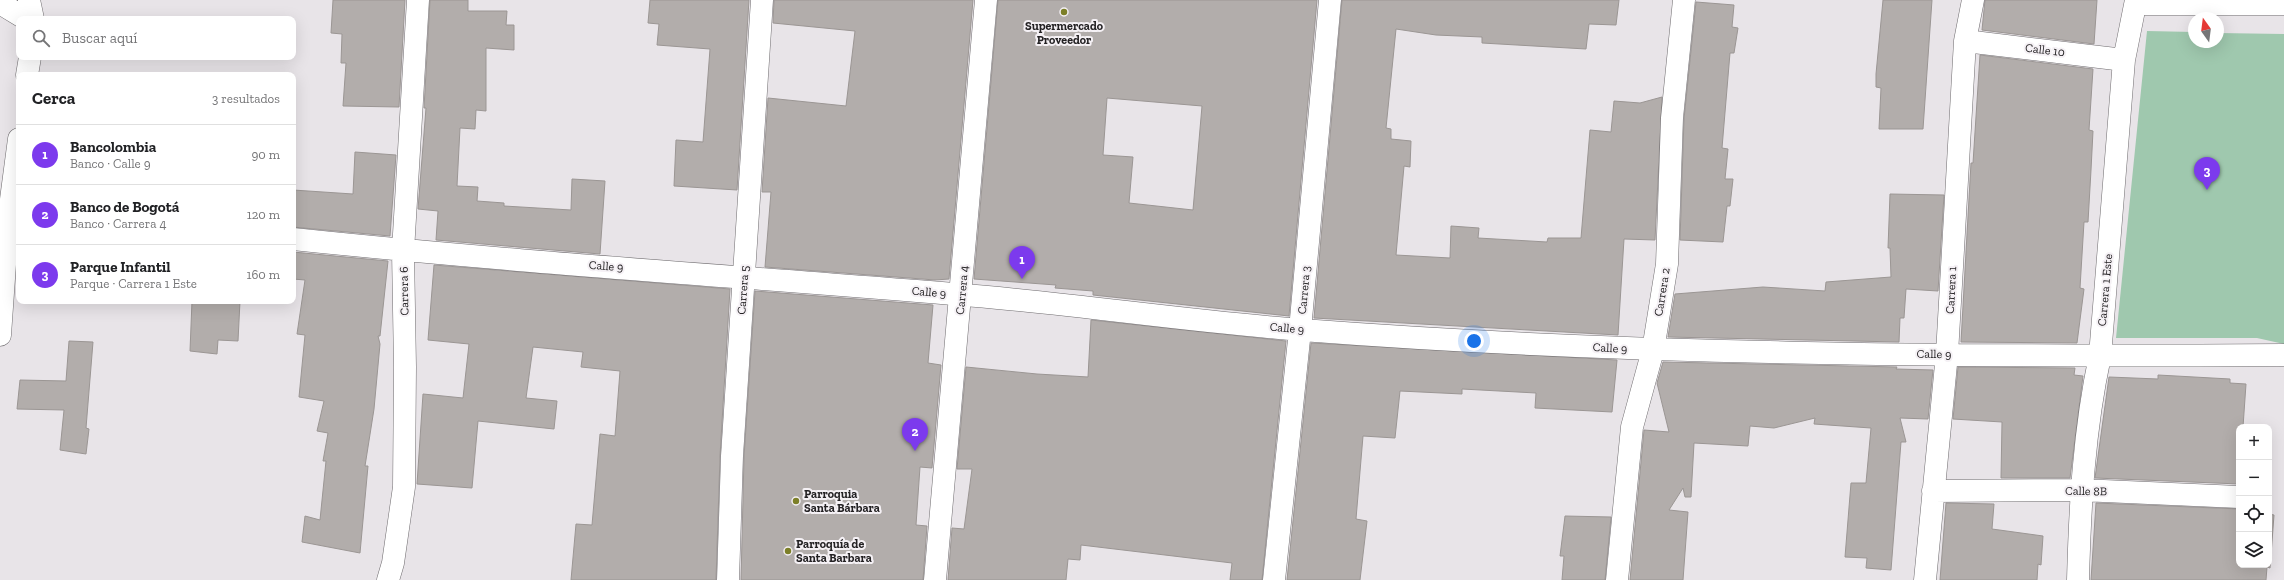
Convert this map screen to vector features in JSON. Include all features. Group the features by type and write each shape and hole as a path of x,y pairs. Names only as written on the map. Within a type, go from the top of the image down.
{"street":[{"path":"29,0 32,16"},
{"name":"Carrera 6","path":"388,580 393,563 404,487 405,367 403,251 418,0"},
{"name":"Carrera 5","path":"728,580 732,456 762,0"},
{"name":"Carrera 4","path":"935,580 962,294 986,0"},
{"name":"Carrera 3","path":"1274,580 1300,330 1330,0"},
{"name":"Carrera 2","path":"1617,580 1632,427 1653,350 1667,264 1672,118 1684,0"},
{"name":"Carrera 1","path":"1925,580 1948,354 1966,41 1973,0"},
{"path":"2136,2 2284,4"},
{"name":"Carrera 1 Este","path":"2078,580 2081,490 2091,396 2100,356 2124,60 2136,2"},
{"path":"0,3 21,16"},
{"name":"Calle 10","path":"1966,41 2124,60"},
{"path":"28,72 30,60"},
{"path":"0,335 14,223 16,189"},
{"name":"Calle 9","path":"296,239 403,251 962,294 1300,330 1653,350 2100,356 2284,355"},
{"name":"Calle 8B","path":"1933,491 2081,490 2236,497"}],"green space":[{"path":"2147,31 2188,32 2188,48 2224,48 2224,33 2284,34 2284,344 2257,338 2116,338"}],"building":[{"path":"333,0 405,0 399,107 343,106 346,63 341,63 342,34 331,33"},
{"path":"430,0 468,0 468,11 507,11 506,25 514,25 514,50 486,48 486,111 476,110 475,129 460,128 457,186 478,187 477,201 504,203 504,206 571,210 572,179 605,181 600,254 436,240 438,211 418,209 426,108 424,108"},
{"path":"650,0 749,0 737,190 674,186 676,140 703,142 710,49 657,45 659,24 648,23"},
{"path":"774,0 973,0 949,279 935,280 765,267 771,192 762,192 768,98 846,106 855,31 773,23"},
{"path":"998,0 1317,0 1289,316 1093,295 1093,291 1055,288 1056,285 974,279","holes":["1107,98 1202,106 1193,210 1129,203 1133,157 1103,155"]},
{"path":"1342,0 1619,0 1616,25 1589,24 1586,49 1482,43 1482,37 1436,35 1396,29 1386,128 1391,129 1391,139 1411,141 1410,167 1404,166 1396,255 1450,258 1451,226 1479,228 1478,238 1547,242 1548,238 1581,238 1590,130 1611,132 1614,101 1640,103 1662,97 1655,240 1624,239 1618,335 1314,318"},
{"path":"1883,0 1932,0 1923,129 1879,129 1881,88 1876,87 1876,74"},
{"path":"1985,0 2097,0 2094,44 1982,30"},
{"path":"1696,2 1734,5 1732,27 1738,28 1734,53 1730,53 1722,148 1728,149 1725,179 1733,179 1730,206 1727,206 1723,242 1680,240 1684,119"},
{"path":"1980,55 2093,69 2089,130 2093,131 2088,222 2084,222 2080,288 2084,289 2077,343 1961,342 1971,163 1973,163"},
{"path":"355,152 396,155 390,236 296,227 296,190 353,194"},
{"path":"1890,194 1944,195 1938,291 1906,289 1904,318 1900,318 1899,342 1668,337 1675,294 1763,287 1825,291 1826,282 1891,277 1890,248 1888,248"},
{"path":"296,252 388,261 380,336 378,336 380,344 374,409 365,466 368,466 360,553 302,542 305,516 320,520 326,461 323,461 328,433 317,431 324,401 299,397 305,335 297,334 305,280 296,279"},
{"path":"434,265 730,289 720,456 716,580 571,580 576,524 592,525 600,434 615,436 620,371 581,367 583,352 533,347 526,398 557,401 554,429 478,421 472,488 417,484 423,394 463,398 469,344 428,340"},
{"path":"755,291 933,305 928,363 941,365 932,468 920,467 916,525 927,526 923,580 741,580 744,457"},
{"path":"192,304 240,304 238,341 218,340 217,354 190,351"},
{"path":"1091,320 1286,341 1262,580 1230,580 1232,563 1081,545 1080,560 1068,559 1066,580 948,580 952,528 964,529 972,469 957,469 966,367 1088,377"},
{"path":"69,341 93,342 86,428 89,429 86,454 60,450 64,410 17,409 20,380 66,381"},
{"path":"1311,343 1617,360 1612,412 1535,408 1536,393 1462,389 1462,394 1400,391 1395,438 1363,436 1356,519 1367,521 1360,580 1287,580"},
{"path":"1663,362 1897,367 1896,369 1933,370 1928,419 1900,418 1906,442 1901,442 1891,570 1866,568 1867,558 1845,557 1851,483 1866,483 1871,428 1814,424 1815,418 1774,428 1750,426 1748,446 1694,443 1691,497 1685,497 1683,488 1669,510 1688,512 1683,580 1630,580 1644,430 1669,432 1657,383"},
{"path":"1958,367 2075,368 2074,375 2083,376 2070,478 2001,478 2002,422 1953,419"},
{"path":"2158,375 2230,379 2230,383 2246,384 2243,424 2236,424 2236,484 2095,478 2109,377 2158,379"},
{"path":"1946,503 1994,504 1992,529 2043,536 2041,565 2038,564 2037,580 1940,580"},
{"path":"2096,503 2236,509 2236,568 2267,568 2266,580 2091,580"},
{"path":"2272,515 2274,515 2272,542"},
{"path":"1565,516 1611,517 1605,580 1562,580 1564,556 1560,556"}],"place":[{"name":"Supermercado Proveedor","path":"1064,12"},
{"name":"Parque Infantil","path":"2207,190"},
{"name":"Bancolombia","path":"1022,279"},
{"name":"Banco de Bogotá","path":"915,451"},
{"name":"Parroquia Santa Bárbara","path":"796,501"},
{"name":"Parroquía de Santa Barbara","path":"788,551"}]}
